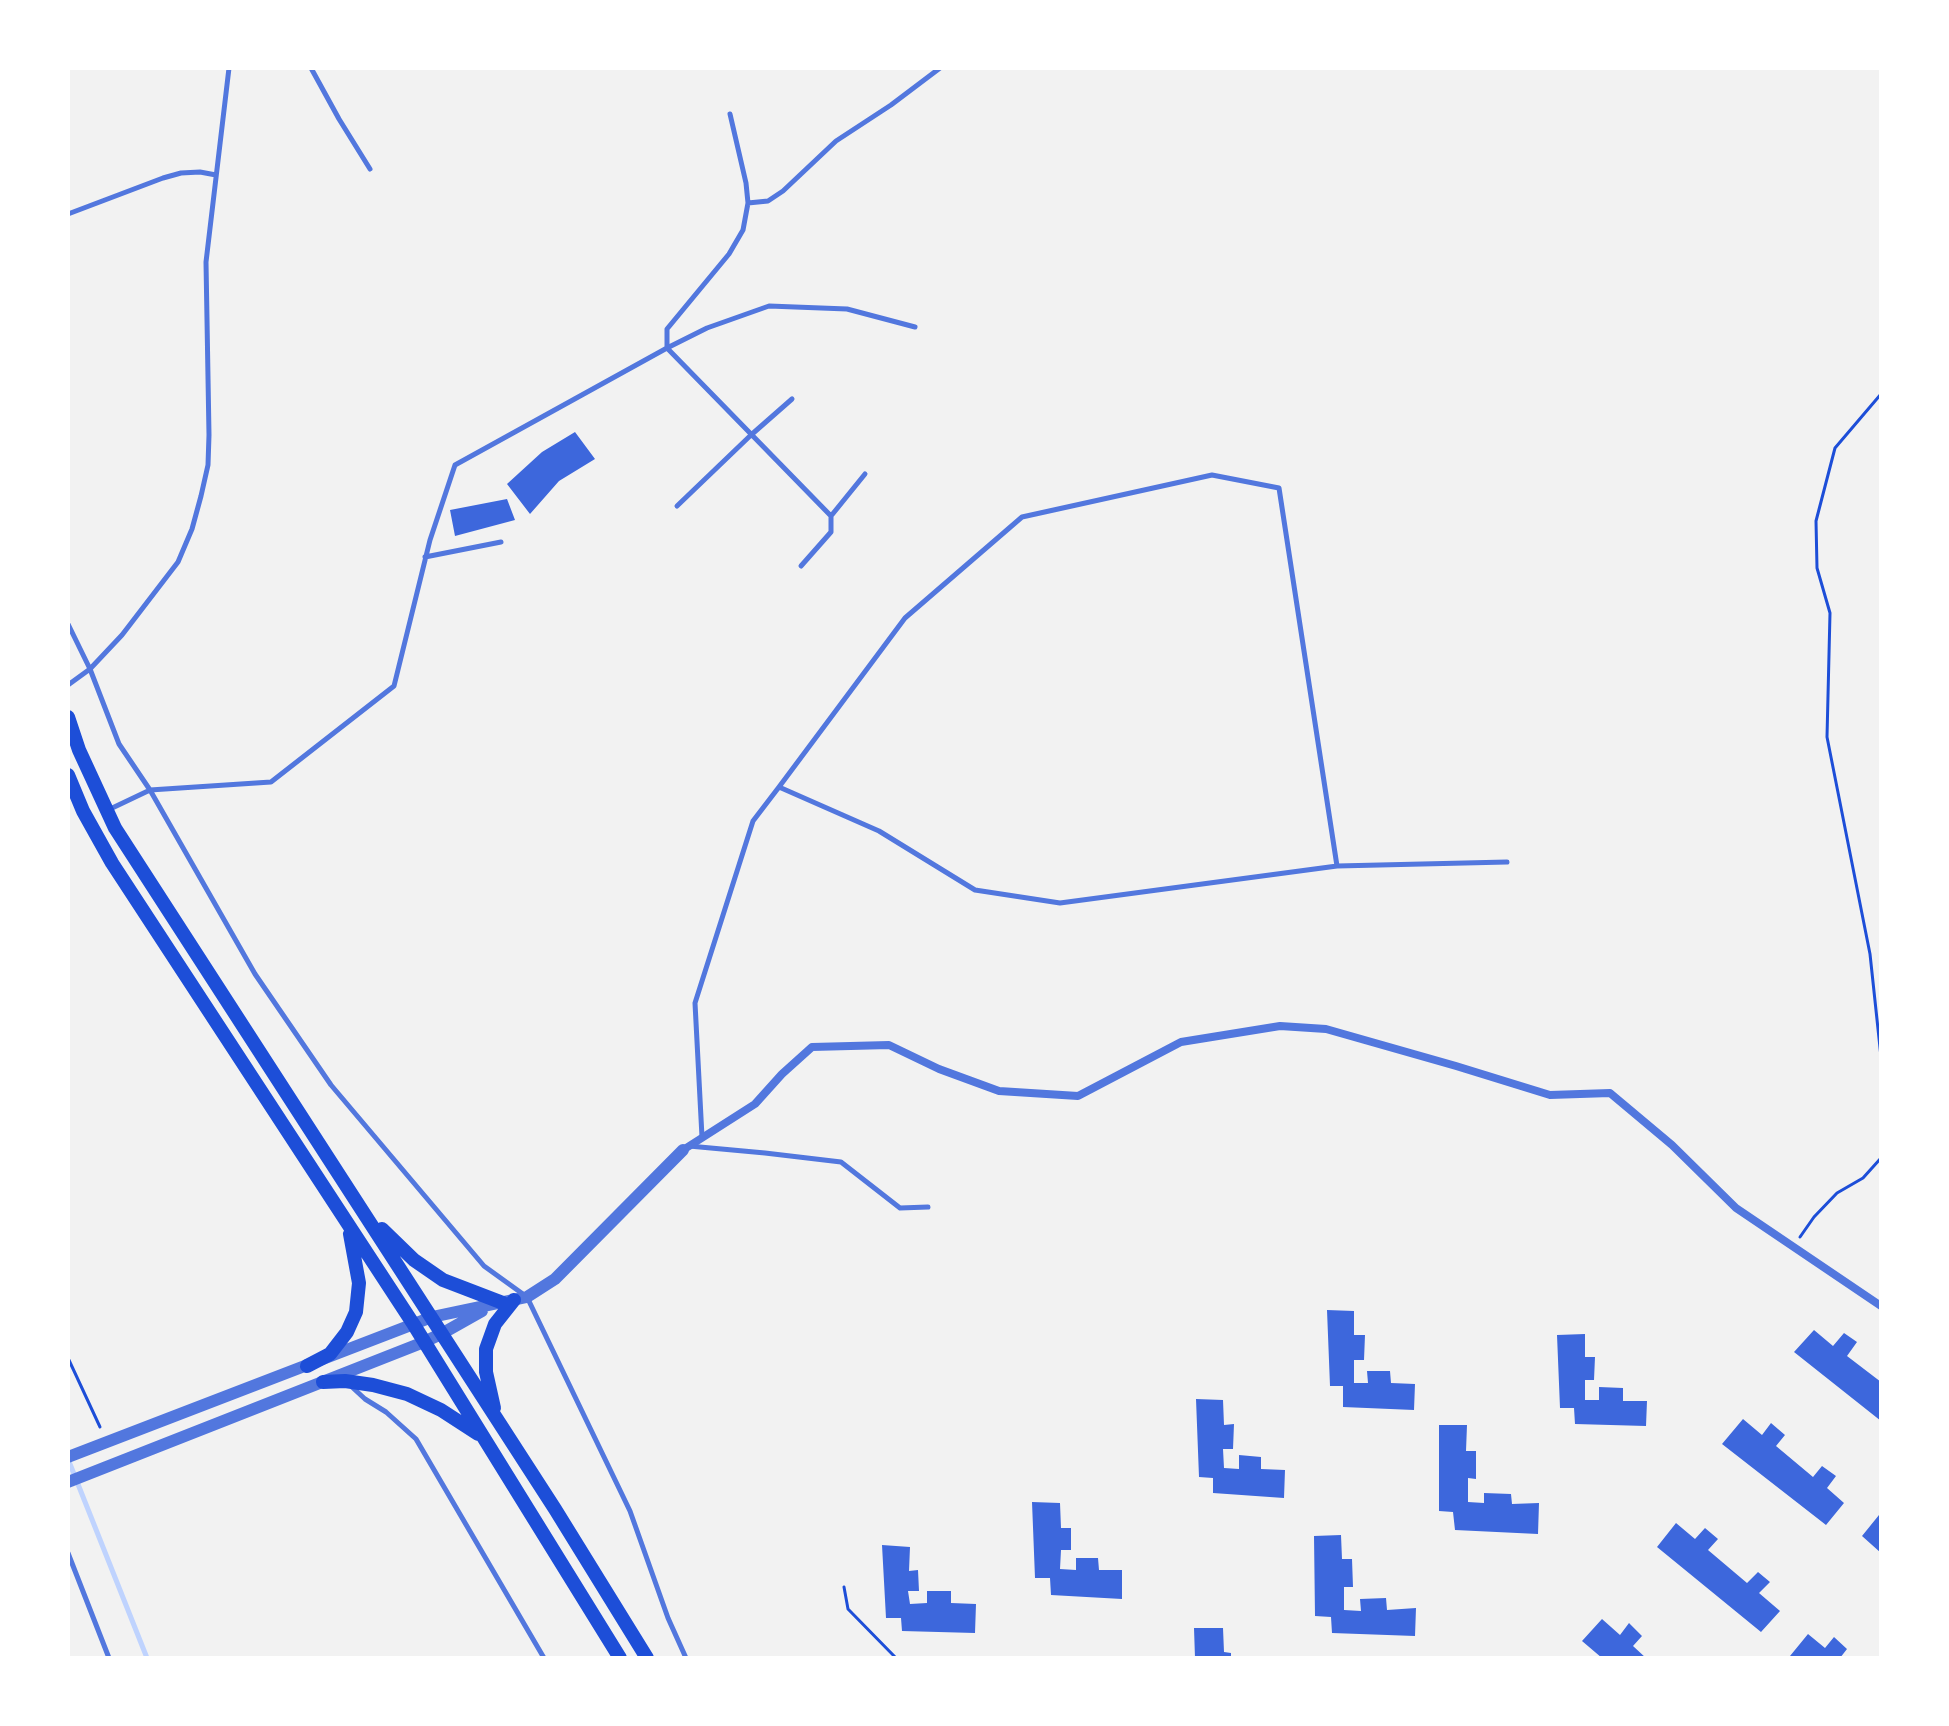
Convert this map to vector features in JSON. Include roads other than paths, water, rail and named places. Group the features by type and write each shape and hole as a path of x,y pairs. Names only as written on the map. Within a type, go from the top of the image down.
{"main road":[{"path":"68,717 79,750 115,828 443,1333 647,1658"},
{"path":"68,775 83,811 112,863 414,1325 620,1658"},
{"path":"361,1209 414,1260 443,1280 509,1302 495,1324 486,1349 486,1372 495,1416"},
{"path":"307,1366 330,1354 347,1332 356,1312 359,1283 348,1226"},
{"path":"323,1382 373,1385 407,1394 465,1424 483,1439"}],"street":[{"path":"68,1482 424,1342 555,1279 686,1148 755,1104 812,1047 889,1045 939,1069 999,1091 1078,1096 1181,1042 1280,1026 1326,1029 1550,1095 1610,1093 1672,1145 1736,1208 1881,1306"},
{"path":"68,1457 432,1317 509,1302"}],"lane":[{"path":"68,685 90,669 122,635 178,562 201,496 208,465 206,262 229,68"},
{"path":"311,68 370,169"},
{"path":"748,203 768,201 783,191 836,141 940,68"},
{"path":"730,114 746,183 748,203 743,230 729,254 667,329 667,348 831,516"},
{"path":"68,214 181,173 216,175"},
{"path":"107,811 150,790 271,782 394,686 425,557 455,465 667,348 707,328 769,306 847,309 915,327"},
{"path":"677,506 792,399"},
{"path":"801,566 831,532 831,516 865,474"},
{"path":"702,1137 695,1003 753,821 905,618 1022,517 1212,475 1279,488 1337,866"},
{"path":"425,557 501,542"},
{"path":"68,624 90,669 119,744 150,790 255,974 331,1085 484,1266 509,1302 630,1511 668,1618 686,1658"},
{"path":"779,787 879,831 975,890 1060,903 1337,866 1507,862"},
{"path":"686,1148 841,1162 900,1208 928,1207"},
{"path":"345,1381 416,1439 544,1658"},
{"path":"68,1553 109,1658"}],"waterway":[{"path":"68,1459 147,1658"}]}
